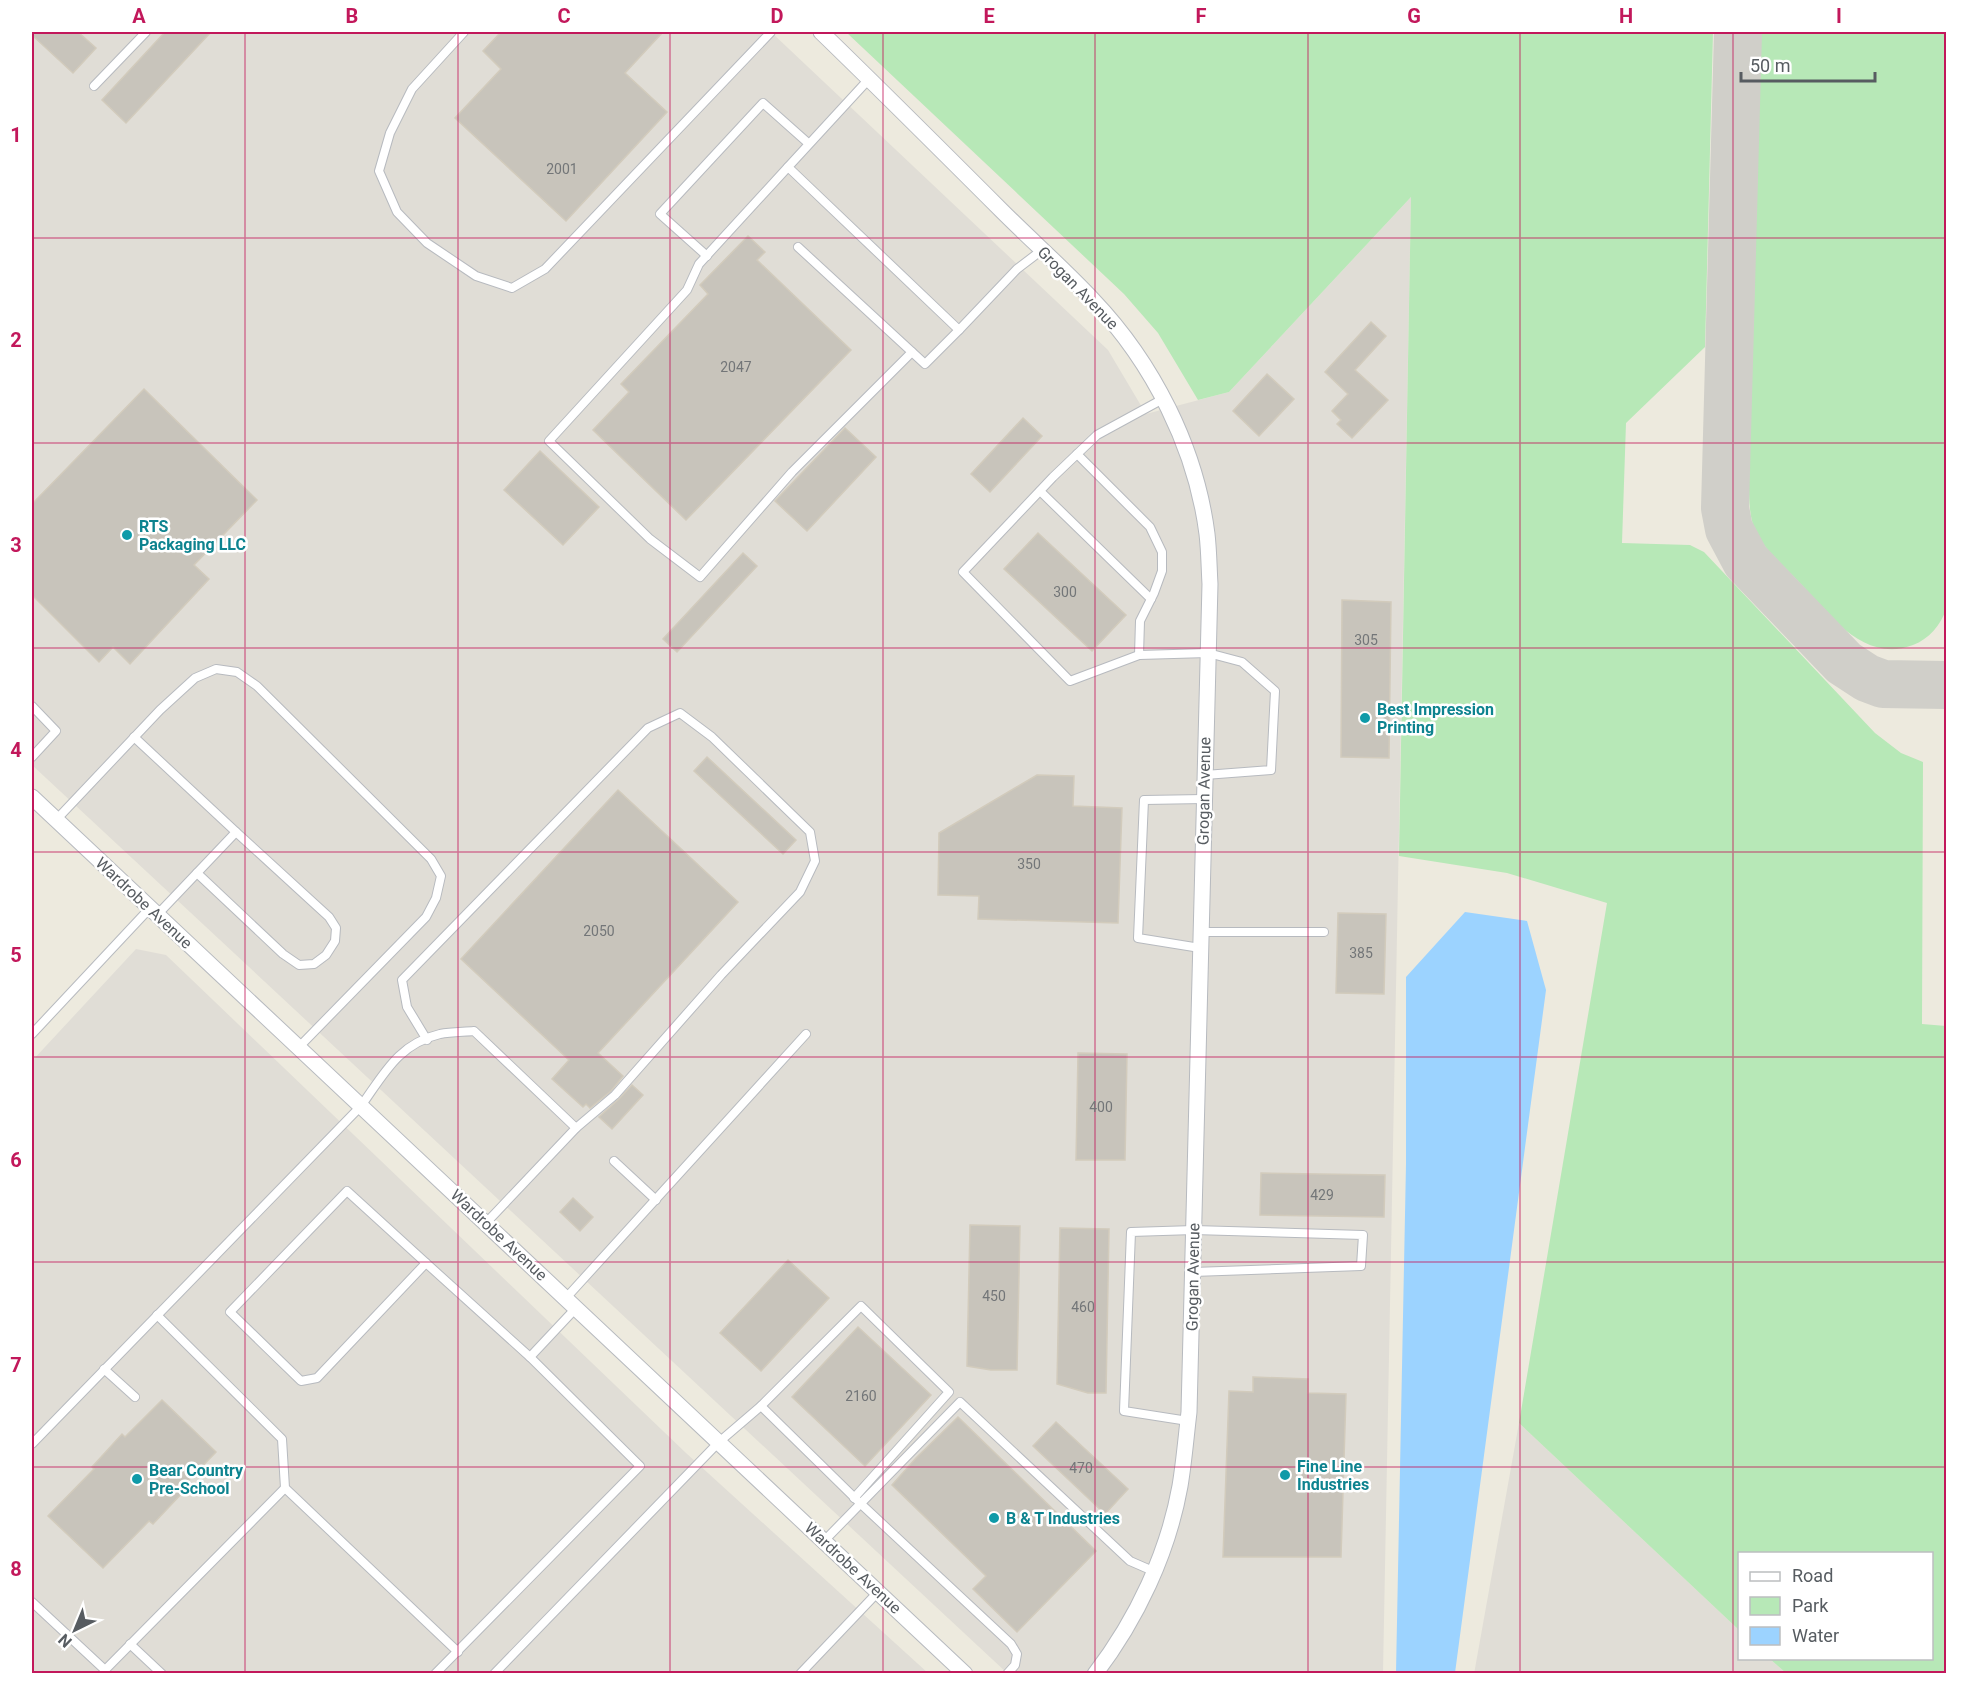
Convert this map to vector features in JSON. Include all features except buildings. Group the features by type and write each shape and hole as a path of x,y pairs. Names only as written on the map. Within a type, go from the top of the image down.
{"street":[{"name":"Grogan Avenue","path":"821,32 1095,301 1118,329 1158,389 1188,453 1207,534 1210,584 1188,1421 1180,1487 1165,1542 1138,1608 1095,1674"},
{"name":"Wardrobe Avenue","path":"32,797 719,1442 957,1669"}],"lane":[{"path":"94,86 146,32"},
{"path":"464,32 412,88 390,133 379,171 397,212 427,243 476,276 512,288 545,268 771,32"},
{"path":"869,79 706,256 699,264 687,290 549,441 650,539 700,577 792,472 912,352"},
{"path":"706,256 660,214 764,103 808,143"},
{"path":"788,167 959,330"},
{"path":"798,247 925,364 1017,269 1042,250"},
{"path":"1163,399 1097,435 963,572 1070,681 1139,655 1208,653 1242,662 1275,691 1271,770 1205,775"},
{"path":"1077,454 1150,527 1162,552 1162,571 1140,621 1139,655"},
{"path":"1040,491 1151,599"},
{"path":"56,820 160,710 195,678 216,669 237,672 257,686 431,859 441,876 436,898 426,917 299,1047"},
{"path":"32,706 56,731 32,757"},
{"path":"427,1040 407,1007 402,980 648,728 680,713 712,737 810,832 815,861 800,892 615,1095 576,1128 486,1223"},
{"path":"135,737 329,917 336,928 335,940 326,955 314,964 299,965 283,954 197,873"},
{"path":"1200,948 1138,938 1144,800 1204,799"},
{"path":"32,1034 153,911 197,873 236,832"},
{"path":"1201,932 1324,932"},
{"path":"32,1444 361,1106 395,1058 408,1048 440,1034 474,1031 576,1128"},
{"path":"530,1358 571,1303 656,1200 806,1034"},
{"path":"614,1161 656,1200"},
{"path":"426,1263 317,1378 301,1381 230,1312 347,1191 426,1263 530,1358 640,1466 435,1674"},
{"path":"1188,1421 1124,1411 1131,1232 1194,1230 1363,1235 1361,1266 1193,1272"},
{"path":"494,1674 719,1442 761,1406 861,1306 949,1392 824,1541"},
{"path":"157,1315 282,1439 285,1488 458,1652"},
{"path":"104,1369 135,1397"},
{"path":"857,1501 960,1402 1130,1561 1153,1571"},
{"path":"761,1406 857,1501 1011,1644 1017,1654 1015,1665 1007,1674"},
{"path":"32,1602 105,1670 285,1488"},
{"path":"800,1674 878,1592"},
{"path":"130,1644 162,1674"}],"shaded area":[{"path":"32,32 771,32 1108,350 1146,414 1229,392 1411,197 1383,1673 1007,1673 32,765"},
{"path":"136,949 166,955 686,1453 928,1673 32,1673 32,1061"},
{"path":"1519,1423 1738,1629 1738,1660 1771,1660 1786,1673 1474,1674"}],"green space":[{"path":"846,32 1713,32 1705,347 1626,423 1622,543 1690,545 1704,552 1875,733 1901,753 1923,762 1922,1024 1946,1026 1946,1673 1786,1673 1771,1660 1933,1660 1933,1552 1738,1552 1738,1629 1519,1423 1607,903 1507,873 1399,856 1411,197 1229,392 1198,400 1158,333 1124,294"},
{"path":"1760,32 1946,32 1946,609 1934,631 1913,645 1895,649 1878,648 1848,632 1767,549 1752,522 1749,483"}],"water":[{"path":"1465,912 1527,921 1546,990 1455,1673 1396,1673 1406,1164 1406,977"}],"taxiway":[{"path":"1738,32 1725,508 1729,529 1746,561 1844,663 1867,678 1883,684 1946,685"}],"place":[{"name":"RTS Packaging LLC","path":"127,535"},
{"name":"Best Impression Printing","path":"1365,718"},
{"name":"Fine Line Industries","path":"1285,1475"},
{"name":"Bear Country Pre-School","path":"137,1479"},
{"name":"B & T Industries","path":"994,1518"}]}
